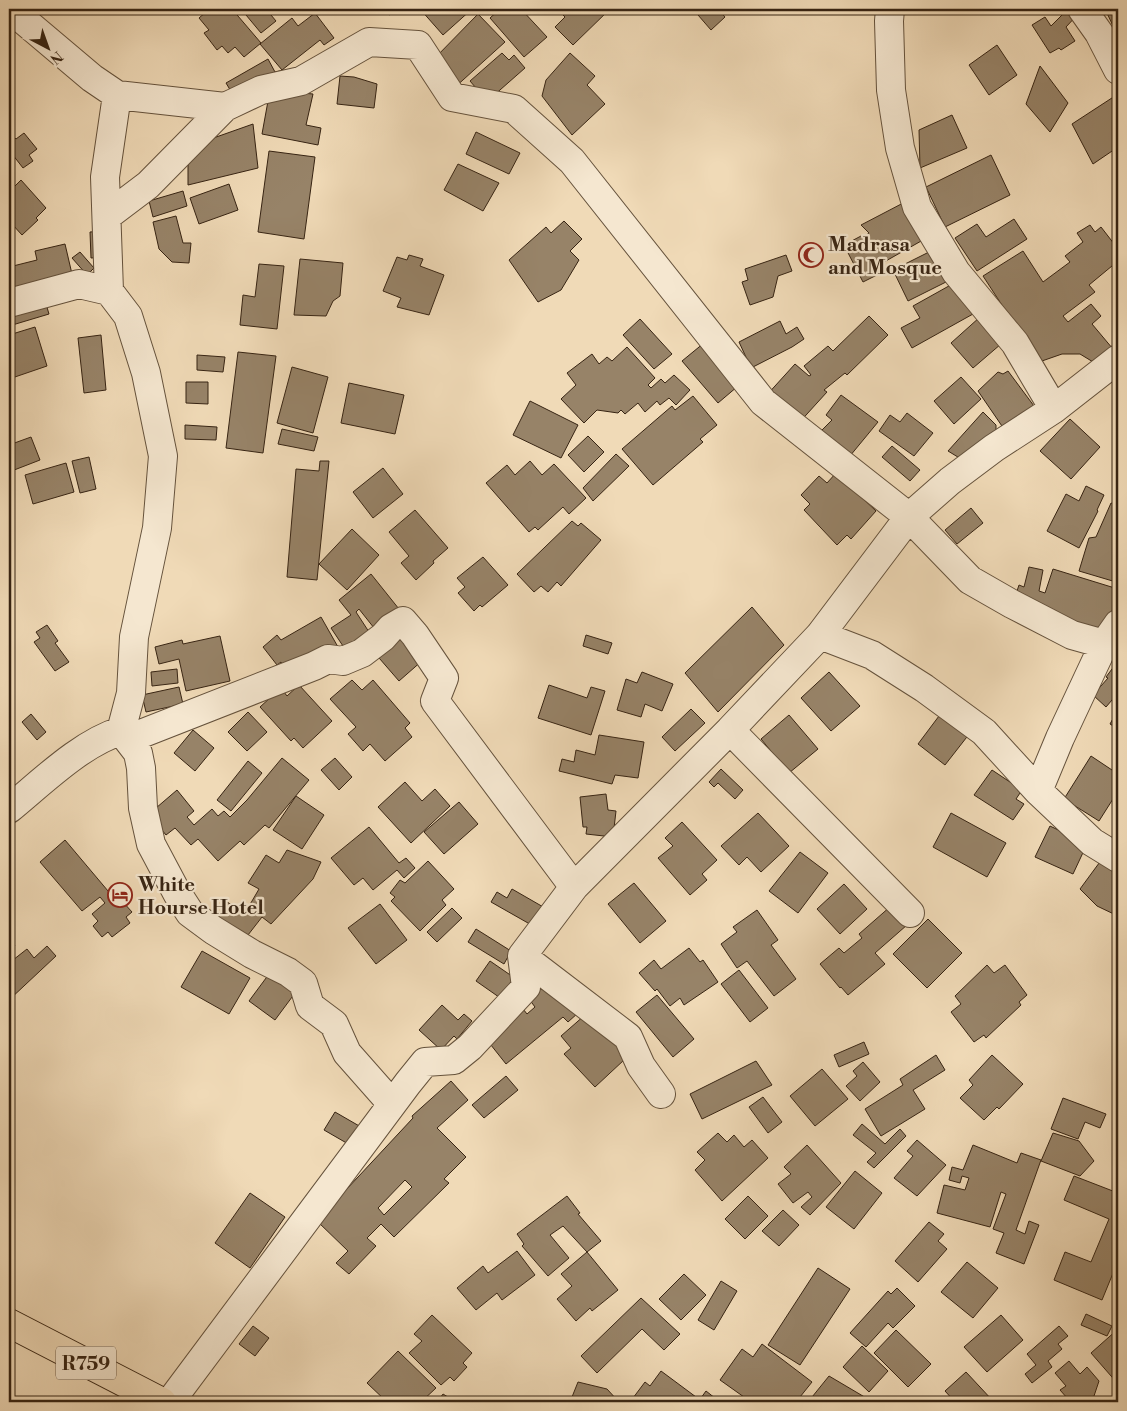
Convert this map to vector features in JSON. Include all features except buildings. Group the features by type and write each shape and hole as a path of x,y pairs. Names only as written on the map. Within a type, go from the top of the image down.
{"main road":[{"name":"R759","path":"9,1323 162,1402"}],"street":[{"path":"890,9 891,90 900,148 917,207 956,272 1015,343 1054,409"},
{"path":"1082,9 1099,33 1118,70"},
{"path":"15,13 92,78 117,95 225,107"},
{"path":"107,216 148,185 225,107 260,90 301,81 369,42 418,46 452,97 514,109 572,161 763,402 909,517 970,580 1072,635 1113,638 1060,738 1038,791"},
{"path":"117,95 105,177 109,291 128,316 144,365 163,456 157,528 134,637 131,693 125,735 138,753 141,768 143,808 152,844 190,913 213,930 252,954 288,972 303,983 310,1006 334,1024 347,1053 392,1104"},
{"path":"9,303 79,284 109,291"},
{"path":"170,1402 425,1062 454,1060 470,1047 526,987 522,956 574,887 730,730 820,635 909,517 994,448 1054,409 1118,359"},
{"path":"9,810 76,755 104,736 125,735 314,666 328,659 343,661 362,653 403,621 415,635 444,678 436,701 574,887"},
{"path":"820,635 872,655 924,688 984,732 1038,791 1092,842 1118,858"},
{"path":"730,730 910,913"},
{"path":"522,956 628,1037 641,1066 661,1094"}],"place":[{"name":"Madrasa and Mosque","path":"811,255"},
{"name":"White Hourse Hotel","path":"120,895"}]}
